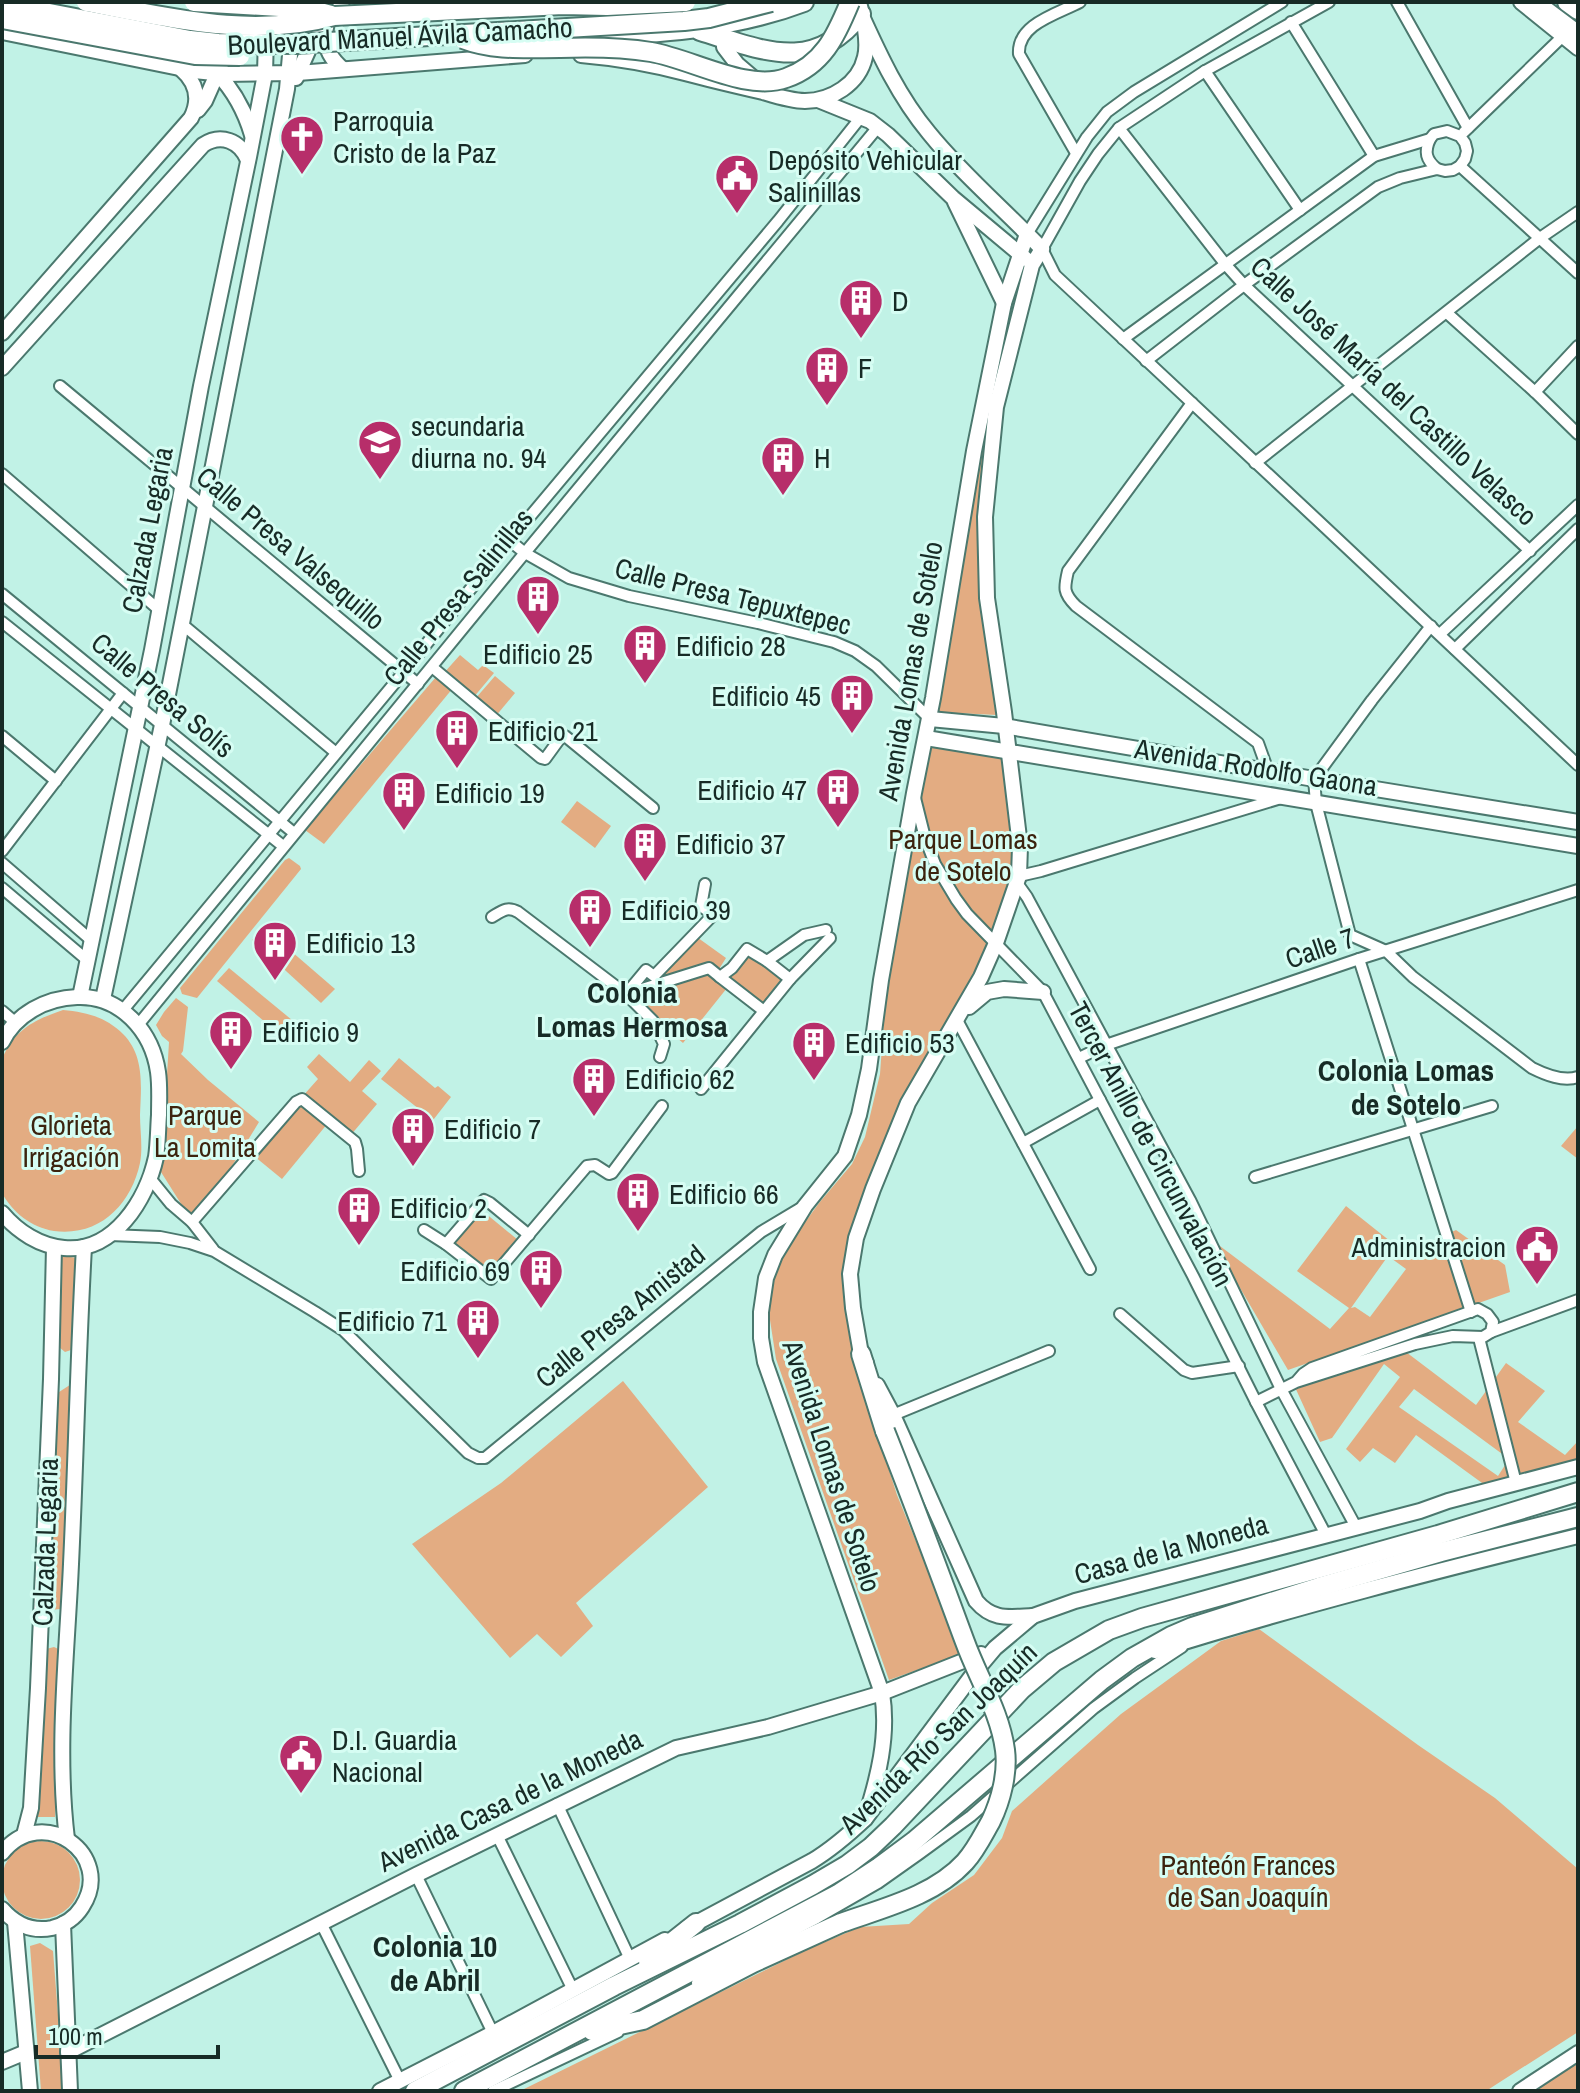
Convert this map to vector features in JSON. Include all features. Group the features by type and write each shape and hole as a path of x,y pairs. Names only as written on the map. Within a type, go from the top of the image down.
{"highway":[{"path":"86,2 228,26 272,27 306,24 335,7 607,6 684,2"},
{"name":"Boulevard Manuel Ávila Camacho","path":"131,2 306,9 335,7"},
{"path":"563,5 592,2"},
{"name":"Boulevard Manuel Ávila Camacho","path":"358,19 684,2"},
{"path":"2,4 190,40 295,44 684,21 709,18 771,2"},
{"name":"Boulevard Manuel Ávila Camacho","path":"356,48 693,30 761,16 804,2"},
{"path":"1534,2 1570,36"},
{"path":"1552,2 1578,20"},
{"path":"1567,2 1578,10"},
{"path":"453,35 477,44 506,48 616,48 654,53 763,83 785,79 817,61 860,5"},
{"path":"693,30 767,51 803,53 849,30 860,5"},
{"path":"2,16 195,55 281,54 295,44"},
{"name":"Boulevard Manuel Ávila Camacho","path":"2,16 197,48"},
{"path":"573,2034 634,2022 841,1923 917,1895 943,1881 965,1863 995,1811 1003,1784 1006,1753 1000,1726 969,1653 889,1423 861,1354"},
{"name":"Avenida Río San Joaquín","path":"408,2086 740,1924 847,1865 893,1826 1022,1689 1054,1662 1109,1630 1578,1492"},
{"name":"Avenida Río San Joaquín","path":"467,2090 838,1894 925,1832 1068,1707 1132,1658 1171,1636 1220,1618 1441,1552 1578,1517"},
{"path":"614,1986 696,1923"}],"main road":[{"path":"2,333 205,101 249,2"},
{"name":"Calzada Legaria","path":"80,997 140,706 153,605 182,489 265,74 263,2"},
{"path":"284,2 293,73"},
{"path":"1521,2 1570,36 1578,48"},
{"path":"818,100 834,95 848,85 862,66 866,42 860,5"},
{"path":"860,5 885,67 928,132 1042,249"},
{"path":"191,118 197,107 197,94 187,70 212,56 221,35 219,17 204,6"},
{"path":"335,7 329,17 325,38 332,59 343,69"},
{"path":"293,73 335,7"},
{"name":"Boulevard Manuel Ávila Camacho","path":"2,32 187,70 217,73 293,73 545,53 605,57 674,70 796,100 818,100"},
{"path":"724,47 743,71 777,96"},
{"path":"217,73 237,98 253,138"},
{"name":"Calzada Legaria","path":"103,999 162,725 282,108 293,73"},
{"path":"818,100 878,127 900,144 953,198 1032,265"},
{"path":"2,368 203,145 221,139 232,141 248,160"},
{"path":"953,198 1004,303"},
{"path":"99,222 118,239"},
{"name":"Avenida Lomas de Sotelo","path":"865,1819 877,1780 884,1733 882,1693 765,1362 761,1312 766,1278 775,1255 805,1206 845,1156 859,1115 974,451 1004,303 1027,234"},
{"name":"Avenida Lomas de Sotelo","path":"861,1354 850,1274 856,1238 908,1103 981,977 1018,879 1020,846 987,598 985,517 996,407 1032,265 1042,249"},
{"name":"Avenida Rodolfo Gaona","path":"930,719 1004,726 1578,822"},
{"name":"Avenida Rodolfo Gaona","path":"926,738 1576,848"},
{"path":"959,1017 987,992 1004,989 1043,992"},
{"path":"2,1213 31,1238 54,1247 84,1247 110,1235 135,1207 156,1158 159,1083 152,1050 138,1025 123,1010 103,999 80,997 41,1005 16,1023 3,1039"},
{"name":"Calzada Legaria","path":"24,1835 31,1808 51,1379 54,1247"},
{"name":"Calzada Legaria","path":"67,1839 63,1767 84,1247"},
{"path":"51,1379 78,1376"},
{"path":"889,1423 976,1601 993,1615 1033,1616"},
{"name":"Casa de la Moneda","path":"865,1819 974,1673 995,1648 1033,1616 1075,1601 1578,1467"},
{"path":"1132,1658 1196,1637 1470,1562 1578,1536"},
{"path":"39,1629 68,1631"},
{"name":"Avenida Casa de la Moneda","path":"68,2052 557,1804 676,1748 768,1727 882,1693 995,1648"},
{"name":"Avenida Río San Joaquín","path":"380,2091 408,2086 493,2033 829,1851 865,1819"},
{"path":"2,1851 24,1835 47,1832 67,1839 78,1848 90,1874 83,1906 63,1924 41,1929 27,1927 15,1922 2,1909"},
{"path":"15,1922 30,2091"},
{"path":"63,1924 70,2091"},
{"path":"2,2062 26,2052"},
{"path":"1520,2091 1578,2053"}],"street":[{"path":"1076,153 1019,54 1018,44 1029,28 1080,2"},
{"path":"1027,234 1076,153 1107,112 1134,92 1282,2"},
{"path":"1055,275 1042,249 1080,181 1119,128 1205,71 1329,2"},
{"path":"1397,2 1464,132 1467,151 1460,166 1445,171 1437,169 1427,156 1427,147 1434,134 1464,132 1570,36"},
{"path":"1291,22 1374,156"},
{"path":"1205,71 1300,210"},
{"name":"Calle Presa Salinillas","path":"123,1010 861,117"},
{"name":"Calle Presa Salinillas","path":"138,1025 878,127"},
{"name":"Calle José María del Castillo Velasco","path":"1119,128 1244,285 1530,551"},
{"path":"1123,339 1374,156 1430,139"},
{"path":"1460,166 1578,273"},
{"path":"1146,361 1378,187 1437,169"},
{"path":"1255,463 1540,238 1578,212"},
{"path":"1032,265 1055,275 1578,765"},
{"path":"1447,313 1577,430"},
{"path":"1535,392 1578,346"},
{"name":"Calle Presa Valsequillo","path":"60,386 418,684"},
{"path":"1192,403 1068,571 1064,587 1068,598 1258,743 1268,771"},
{"path":"2,474 153,605"},
{"path":"1440,634 1578,505"},
{"path":"1455,649 1578,529"},
{"name":"Calle Presa Tepuxtepec","path":"510,541 569,578 629,596 834,642 855,651 876,666 930,719"},
{"name":"Calle Presa Solís","path":"2,594 294,833"},
{"name":"Calle Presa Solís","path":"2,622 283,846"},
{"path":"182,624 335,752"},
{"path":"1431,626 1314,779 1316,803 1350,935 1386,951 1413,977 1532,1068 1545,1075 1574,1079"},
{"path":"432,667 541,758 545,759 565,736 653,808"},
{"path":"2,851 123,693"},
{"path":"2,736 56,781"},
{"name":"Tercer Anillo de Circunvalación","path":"914,793 935,864 967,914 1043,992 1326,1535"},
{"path":"1018,879 1283,798"},
{"path":"2,863 91,940"},
{"name":"Tercer Anillo de Circunvalación","path":"1018,879 1190,1200 1281,1389 1356,1527"},
{"path":"626,994 646,970 654,976 713,915 701,906 705,884"},
{"path":"2,888 87,960"},
{"name":"Calle 7","path":"1079,1058 1106,1045 1359,959 1578,890"},
{"path":"492,917 512,908 626,994 659,1030 664,1044 660,1057"},
{"path":"701,1089 828,934 804,935 767,961"},
{"path":"720,977 747,949 790,979"},
{"path":"1359,959 1471,1312"},
{"path":"626,994 709,968 764,1011"},
{"path":"2,1011 16,1023"},
{"path":"959,1017 1090,1269"},
{"path":"192,1222 296,1102 302,1099 355,1142 359,1171"},
{"path":"1023,1143 1100,1100"},
{"path":"424,1230 491,1279 587,1166 595,1165 612,1173 662,1106"},
{"path":"1255,1177 1492,1106"},
{"path":"149,1177 171,1204 192,1222 214,1251"},
{"path":"446,1244 484,1200 529,1235"},
{"name":"Calle Presa Amistad","path":"214,1251 343,1330 468,1453 485,1458 761,1232 805,1206"},
{"path":"110,1235 160,1237 214,1251"},
{"path":"1256,1402 1296,1382 1415,1344 1453,1336 1479,1338 1578,1300"},
{"path":"1296,1382 1312,1368 1478,1309 1493,1322 1491,1332"},
{"path":"1120,1314 1184,1370 1192,1373 1239,1366"},
{"path":"1479,1338 1516,1483"},
{"path":"889,1423 1049,1351"},
{"path":"493,2091 634,2022 730,1963 878,1883 971,1816 1094,1708 1196,1637"},
{"path":"557,1804 630,1959"},
{"path":"497,1835 573,1990"},
{"path":"416,1875 493,2033"},
{"path":"321,1923 408,2086"}],"green space":[{"path":"1014,295 992,419 984,607 997,715 935,712 1009,297"},
{"path":"460,655 478,670 483,665 494,673 473,698 443,674"},
{"path":"495,676 515,693 495,717 475,699"},
{"path":"436,677 453,688 324,844 305,830"},
{"name":"Parque Lomas de Sotelo","path":"930,740 1002,752 1014,860 993,934 902,1101 863,1192 845,1265 868,1404 897,1495 962,1654 889,1680 776,1359 770,1320 770,1286 785,1250 852,1164 865,1137 880,1074 885,1004"},
{"path":"577,801 611,826 595,848 561,822"},
{"path":"289,858 301,869 197,998 182,994 180,988"},
{"path":"262,926 335,989 321,1003 252,940"},
{"path":"694,935 726,958 714,977 727,988 683,1043 634,1001"},
{"path":"748,952 783,980 761,1007 726,978"},
{"path":"229,968 298,1025 286,1040 217,981"},
{"name":"Parque La Lomita","path":"176,998 188,1007 181,1054 259,1122 195,1226 161,1172 169,1042 156,1025"},
{"name":"Glorieta Irrigación","path":"63,1010 95,1016 123,1034 135,1052 141,1083 141,1157 136,1178 121,1205 110,1215 85,1229 70,1232 46,1229 30,1222 17,1213 2,1193 2,1059 13,1040 26,1027"},
{"path":"319,1054 350,1082 369,1060 381,1071 362,1091 377,1104 350,1136 302,1097 318,1079 307,1067"},
{"path":"399,1058 435,1088 438,1086 451,1097 430,1124 416,1113 419,1109 381,1079"},
{"path":"301,1101 328,1123 282,1179 254,1156"},
{"path":"1578,1126 1578,1159 1561,1146"},
{"path":"1346,1206 1395,1245 1399,1240 1421,1257 1434,1240 1456,1230 1505,1265 1510,1292 1288,1370 1212,1240 1330,1329 1349,1308 1297,1271","holes":["1388,1256 1406,1269 1370,1317 1355,1307 1351,1308"]},
{"path":"479,1208 518,1240 491,1274 451,1243"},
{"path":"59,1256 80,1258 77,1348 65,1352 59,1347"},
{"path":"1406,1352 1476,1405 1506,1363 1545,1391 1518,1422 1565,1455 1578,1441 1578,1464 1489,1488 1416,1435 1395,1463 1373,1448 1360,1462 1346,1449 1400,1377 1384,1364 1332,1438 1320,1442 1294,1385","holes":["1414,1389 1509,1459 1498,1476 1399,1407"]},
{"path":"76,1381 60,1609 50,1610 56,1394"},
{"path":"623,1381 708,1487 576,1603 593,1626 561,1657 537,1634 510,1658 412,1544 501,1483"},
{"name":"Panteón Frances de San Joaquín","path":"1259,1629 1495,1798 1578,1869 1578,2032 1486,2091 520,2091 806,1950 860,1927 909,1924 932,1903 974,1875 1002,1838 1012,1811 1121,1714 1221,1641"},
{"path":"54,1647 65,1652 55,1817 32,1817 46,1649"},
{"path":"41,1841 56,1844 69,1852 77,1865 80,1880 77,1895 69,1908 56,1916 41,1919 26,1916 13,1908 5,1895 2,1880 5,1865 13,1852 26,1844"},
{"path":"40,1943 53,1951 64,2091 41,2091 30,1946"},
{"path":"1578,2063 1578,2091 1534,2091"}],"place":[{"name":"Parroquia Cristo de la Paz","path":"302,176"},
{"name":"Depósito Vehicular Salinillas","path":"737,215"},
{"name":"D","path":"861,340"},
{"name":"F","path":"827,407"},
{"name":"secundaria diurna no. 94","path":"380,481"},
{"name":"H","path":"783,497"},
{"name":"Edificio 25","path":"538,636"},
{"name":"Edificio 28","path":"645,685"},
{"name":"Edificio 45","path":"852,735"},
{"name":"Edificio 21","path":"457,770"},
{"name":"Edificio 47","path":"838,829"},
{"name":"Edificio 19","path":"404,832"},
{"name":"Edificio 37","path":"645,883"},
{"name":"Edificio 39","path":"590,949"},
{"name":"Edificio 13","path":"275,982"},
{"name":"Edificio 9","path":"231,1071"},
{"name":"Edificio 53","path":"814,1082"},
{"name":"Edificio 62","path":"594,1118"},
{"name":"Edificio 7","path":"413,1168"},
{"name":"Edificio 66","path":"638,1233"},
{"name":"Edificio 2","path":"359,1247"},
{"name":"Administracion","path":"1537,1286"},
{"name":"Edificio 69","path":"541,1310"},
{"name":"Edificio 71","path":"478,1360"},
{"name":"D.I. Guardia Nacional","path":"301,1795"}],"district":[{"name":"Colonia Lomas Hermosa","path":"632,1010"},
{"name":"Colonia Lomas de Sotelo","path":"1406,1088"},
{"name":"Colonia 10 de Abril","path":"435,1964"}]}
